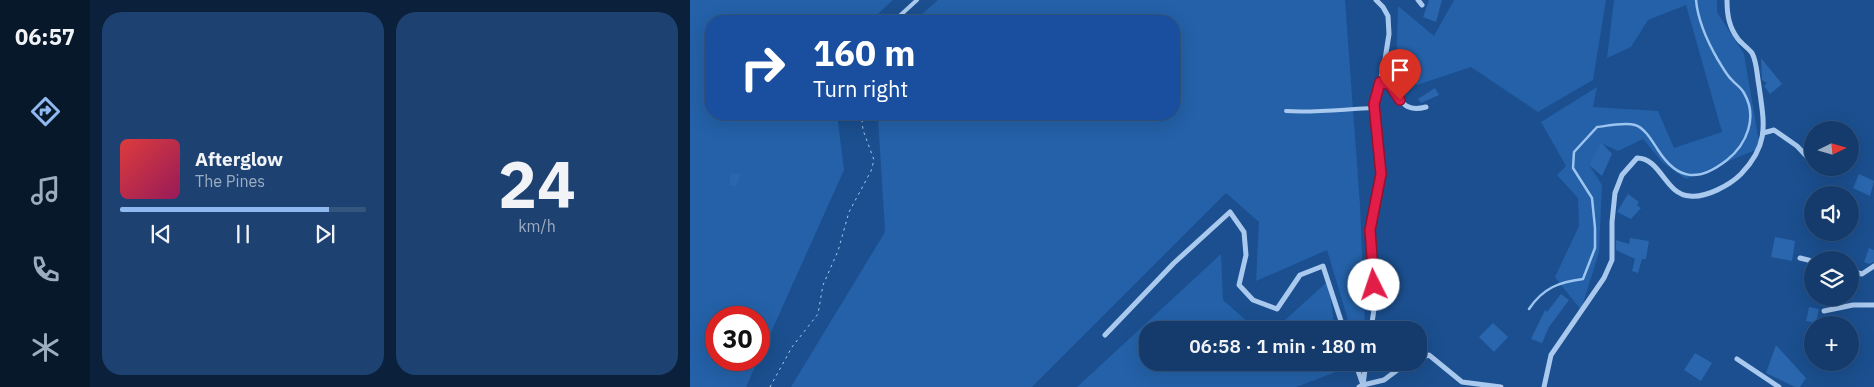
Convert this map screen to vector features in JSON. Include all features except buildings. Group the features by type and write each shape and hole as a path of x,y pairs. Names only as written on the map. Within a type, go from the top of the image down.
{"street":[{"path":"1372,321 1375,302 1370,230 1381,174 1375,108 1386,54 1388,24 1388,16 1383,6 1376,0"},
{"path":"1418,0 1422,6"},
{"path":"1544,387 1550,355 1604,278 1612,260 1613,204 1617,185 1632,162 1637,158 1648,160 1673,189 1682,195 1692,197 1706,193 1737,178 1758,154 1763,133 1764,117 1756,63 1752,53 1738,40 1730,25 1727,0"},
{"path":"1380,82 1390,85 1407,108 1412,110 1426,107"},
{"path":"1763,133 1774,130 1797,146 1804,153"},
{"path":"1105,335 1174,263 1230,212 1244,232 1246,255 1239,285 1253,300 1276,309 1300,275 1322,266 1341,321"},
{"path":"1800,258 1804,259"},
{"path":"1859,273 1862,274 1874,266"},
{"path":"1824,311 1853,305 1874,305"},
{"path":"1427,356 1429,355 1462,382 1501,387"},
{"path":"1737,359 1779,387"},
{"path":"1357,371 1361,386"},
{"path":"1361,386 1364,371"},
{"path":"1361,386 1384,380 1396,371"}],"lane":[{"path":"901,15 917,0"},
{"path":"1286,111 1306,112 1330,109 1375,108"}],"path":[{"path":"770,387 792,348 818,314 823,285 838,251 849,212 871,171 874,160 863,130 862,120"}],"shaded area":[{"path":"690,0 893,0 877,15 705,15 705,120 838,120 844,170 770,335 770,306 705,306 705,371 753,371 746,387 690,387"},
{"path":"938,0 1345,0 1360,205 1365,321 1348,321 1327,250 1256,281 1259,222 1226,193 1032,387 791,387 885,232 878,120 1180,120 1180,15 921,15"},
{"path":"1454,0 1606,0 1593,80 1538,112 1471,67 1417,85 1396,69 1398,6 1434,36"},
{"path":"1614,0 1717,0 1717,12 1744,54 1760,148 1686,179 1663,163 1643,139 1618,151 1601,143 1589,165 1602,185 1599,252 1581,310 1555,277 1579,226 1578,198 1557,175 1566,166 1541,122 1597,87 1593,107 1658,111 1674,148 1722,132 1686,5 1648,20 1631,47 1607,58"},
{"path":"1221,254 1223,300 1247,321 1148,321"},
{"path":"1328,281 1334,321 1284,321"},
{"path":"1139,330 1139,371 1338,371 1296,387 1077,387"}],"waterway":[{"path":"1529,309 1540,296 1552,287 1583,279 1595,248 1592,198 1573,168 1574,152 1597,127 1616,124 1639,127 1648,135 1673,168 1681,173 1690,175 1698,175 1717,167 1734,154 1745,138 1750,121 1748,102 1743,91 1726,72 1710,46 1701,24 1696,0"}],"route":[{"path":"1374,285 1370,230 1381,174 1374,104 1380,82 1390,85 1400,100"}]}
